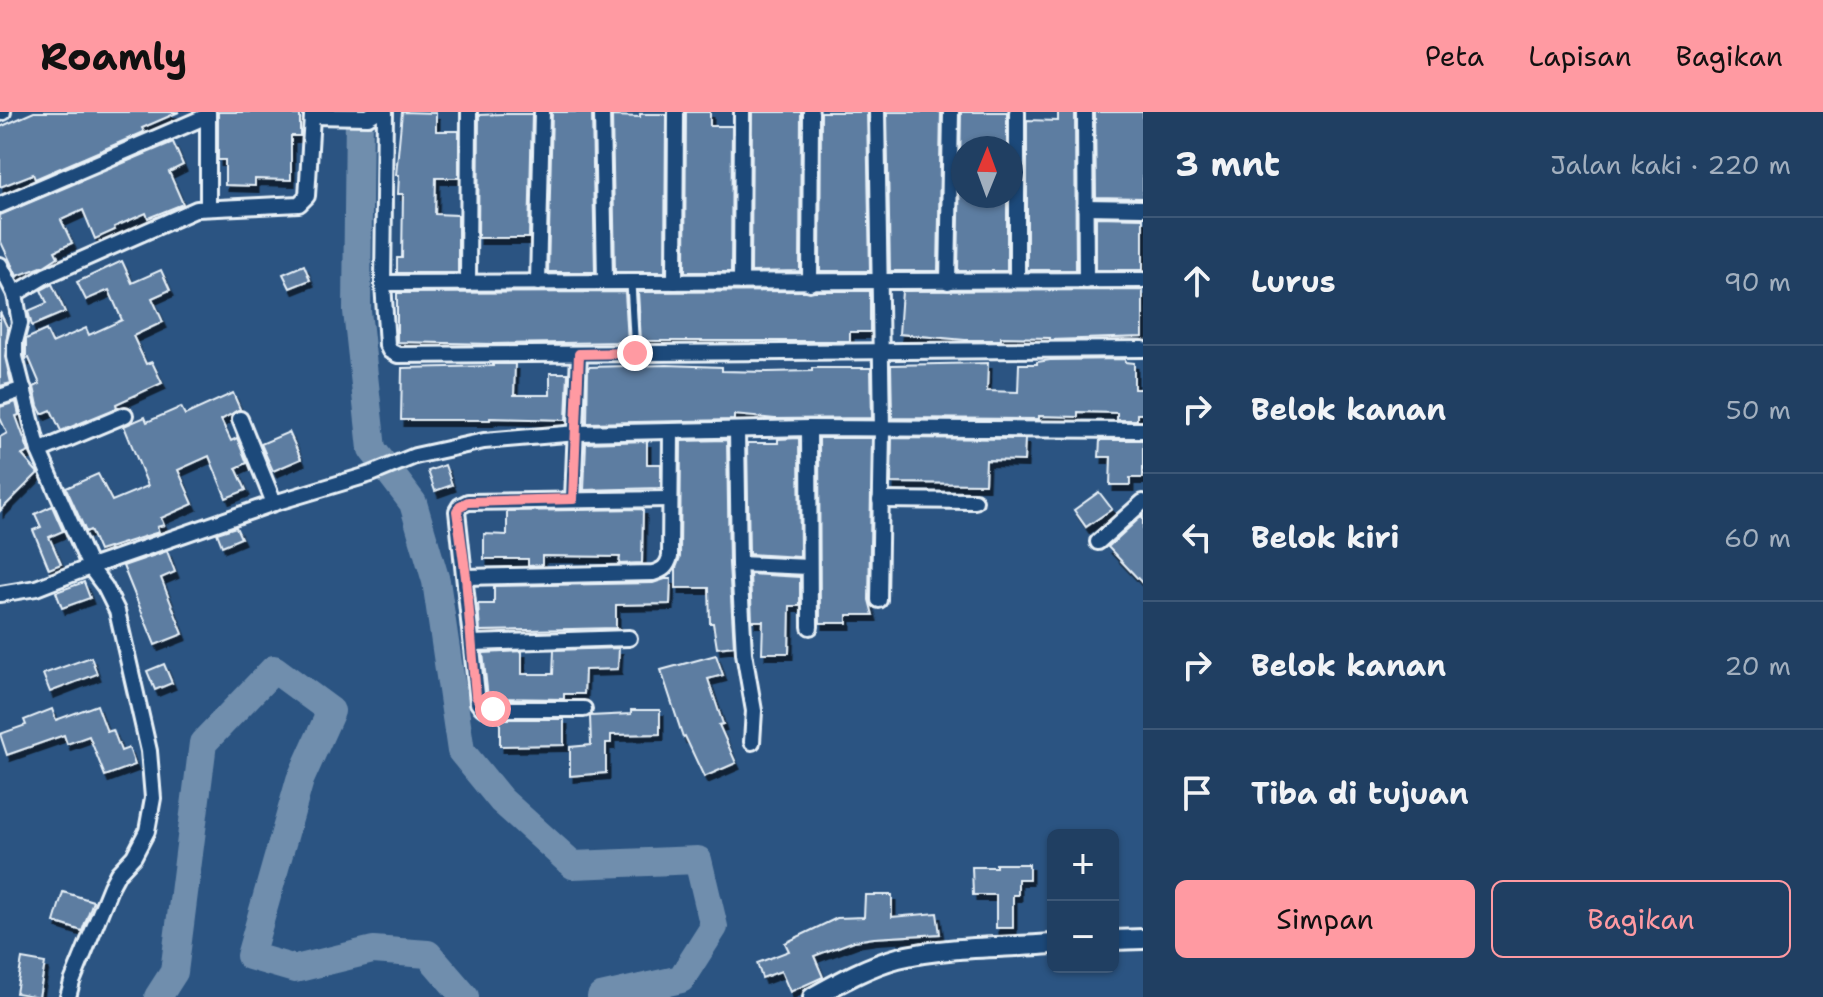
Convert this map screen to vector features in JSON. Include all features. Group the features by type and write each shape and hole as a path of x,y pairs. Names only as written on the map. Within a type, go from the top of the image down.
{"street":[{"path":"385,112 383,283 387,345 390,351 398,355 1143,349"},
{"path":"468,283 469,112"},
{"path":"538,283 542,112"},
{"path":"602,112 605,282"},
{"path":"675,282 676,112"},
{"path":"741,282 742,112"},
{"path":"810,283 811,112"},
{"path":"877,112 882,430 879,600"},
{"path":"948,282 951,112"},
{"path":"1017,112 1017,280"},
{"path":"1085,112 1086,281"},
{"path":"0,205 207,114 208,207"},
{"path":"15,294 45,276 177,216 208,207 291,205 303,201 308,189 312,114 372,114"},
{"path":"1085,207 1143,208"},
{"path":"0,265 15,294 20,323 14,350 39,451 90,567 117,611 149,751 153,798 143,841 111,886 68,997"},
{"path":"383,283 1143,280"},
{"path":"573,499 579,354"},
{"path":"0,397 24,389"},
{"path":"39,451 125,415"},
{"path":"240,419 274,503"},
{"path":"809,428 810,627"},
{"path":"0,594 36,588 274,503 371,474 415,456 484,441 577,433 809,428 1143,430"},
{"path":"466,577 662,571 670,557 671,431"},
{"path":"737,431 739,564 744,653 754,711 752,742"},
{"path":"584,709 483,708 476,696 458,518 460,506 468,502 669,499"},
{"path":"880,500 975,501"},
{"path":"1098,542 1143,502"},
{"path":"739,564 809,567"},
{"path":"472,643 629,638"},
{"path":"1119,940 1143,939"},
{"path":"813,997 896,959 922,953 1047,944"}],"lane":[{"path":"631,282 635,353"}],"building":[{"path":"34,112 179,112 142,128 144,132 35,179 33,174 0,187 0,127"},
{"path":"218,112 295,112 295,115 300,115 300,136 291,136 291,180 255,179 255,186 225,185 225,160 218,160"},
{"path":"402,112 436,113 436,131 459,131 459,178 436,178 435,214 458,215 458,273 397,273 397,258 402,258 403,194 398,194 399,175 396,175"},
{"path":"552,112 592,112 595,272 548,272"},
{"path":"686,112 710,112 710,126 732,126 731,272 685,272"},
{"path":"752,112 801,112 800,271 751,272"},
{"path":"821,112 867,112 870,271 820,271"},
{"path":"887,112 941,112 938,271 890,271"},
{"path":"961,112 1007,112 1007,136 961,136"},
{"path":"1058,112 1075,112 1076,270 1027,270 1027,120 1058,121"},
{"path":"1095,112 1143,112 1143,198 1096,197"},
{"path":"532,114 529,238 478,238 479,115"},
{"path":"640,114 666,114 665,272 615,272 612,116 640,117"},
{"path":"173,142 183,165 169,172 183,204 148,218 146,213 95,239 83,210 61,220 72,243 55,251 58,257 17,276 0,240 0,215"},
{"path":"959,208 1007,208 1007,271 958,271"},
{"path":"1096,217 1143,218 1143,270 1096,270"},
{"path":"122,261 132,283 161,270 170,290 152,298 163,322 133,336 146,364 152,362 162,383 116,404 117,408 61,431 51,410 42,414 38,406 34,387 40,384 29,358 26,359 26,339 46,330 52,343 86,328 89,335 122,320 109,290 86,300 77,282"},
{"path":"304,265 310,280 290,288 283,274"},
{"path":"52,284 65,312 32,326 28,311 47,303 41,290"},
{"path":"1143,290 1143,337 965,340 899,334 902,291"},
{"path":"870,291 870,332 850,332 850,341 641,341 638,292"},
{"path":"625,292 628,342 397,342 397,293"},
{"path":"0,312 8,329 5,357 11,383 0,386"},
{"path":"1125,359 1125,362 1134,363 1134,389 1143,389 1143,414 1137,414 1137,420 1117,420 1117,413 1078,412 1078,417 1039,416 1039,419 892,418 891,365 988,363 987,391 1018,392 1019,364 1050,360"},
{"path":"515,364 514,395 550,395 550,373 568,373 566,420 401,420 402,368"},
{"path":"667,365 767,372 871,368 872,418 775,419 734,415 734,420 587,423 588,367"},
{"path":"233,393 240,409 221,420 231,441 237,438 247,463 236,468 246,490 226,498 209,456 178,470 193,504 161,518 164,525 157,527 159,532 99,551 90,530 86,532 66,488 98,474 112,501 148,486 124,426 145,417 147,422 181,407 185,415"},
{"path":"16,402 19,415 16,416 29,452 22,455 38,473 0,511 0,437 7,433 0,418 0,407"},
{"path":"289,432 301,459 273,471 261,444"},
{"path":"799,438 800,557 749,554 747,443 778,443 778,439"},
{"path":"819,438 872,438 869,600 873,615 847,615 847,623 820,623"},
{"path":"892,438 1025,439 1024,461 986,460 985,484 891,483"},
{"path":"727,440 734,646 717,648 713,623 710,623 709,588 676,588 676,568 680,557 681,441"},
{"path":"1100,440 1143,440 1143,478 1130,478 1130,485 1110,485 1111,457 1099,457"},
{"path":"647,441 647,464 661,464 661,488 584,490 586,443"},
{"path":"445,465 452,485 435,491 428,471"},
{"path":"1099,492 1112,509 1086,527 1074,510"},
{"path":"52,506 63,531 49,537 61,564 49,569 33,530 41,527 35,514"},
{"path":"643,509 642,563 619,564 620,557 542,556 542,565 528,566 528,559 484,559 484,534 507,535 507,511"},
{"path":"1143,515 1143,584 1108,547"},
{"path":"236,527 241,538 222,546 217,533"},
{"path":"167,551 175,572 161,578 183,634 155,645 123,566"},
{"path":"750,574 800,577 800,606 790,606 789,653 762,653 763,621 752,621"},
{"path":"671,579 670,604 616,605 616,628 480,631 478,604 494,604 494,586 653,583"},
{"path":"84,582 90,598 62,608 56,592"},
{"path":"619,648 618,669 585,670 584,694 564,694 564,699 488,698 483,653 522,651 522,674 553,674 554,650"},
{"path":"716,655 723,675 708,679 723,724 719,725 736,763 704,777 683,737 661,670"},
{"path":"91,657 97,674 50,692 43,674"},
{"path":"164,664 172,683 155,690 147,671"},
{"path":"97,705 107,732 113,730 121,751 129,748 135,765 105,776 89,736 67,744 64,735 7,755 0,734 26,725 24,720 52,709 56,720"},
{"path":"631,710 660,710 660,734 611,735 611,743 606,743 606,773 570,776 570,747 591,745 590,716 631,714"},
{"path":"500,719 564,719 564,745 500,746"},
{"path":"996,864 1029,864 1029,879 1018,879 1018,895 1013,895 1013,928 996,928 996,895 973,895 972,867 996,867"},
{"path":"63,892 93,901 82,931 54,922"},
{"path":"865,895 892,895 892,917 937,913 940,934 854,941 814,956 823,977 790,992 781,971 762,978 757,963 789,951 785,943 837,918 864,917"},
{"path":"22,959 45,963 39,997 16,993"}],"waterway":[{"path":"359,112 357,311 372,449 413,503 436,581 461,751 501,800 573,865 698,860 714,927 681,979 601,997"},
{"path":"158,997 174,972 203,743 274,669 331,711 300,780 250,956 295,969 373,950 428,954 465,997"}],"route":[{"path":"493,709 483,708 476,696 457,511 468,502 573,499 579,354 635,353"}]}
